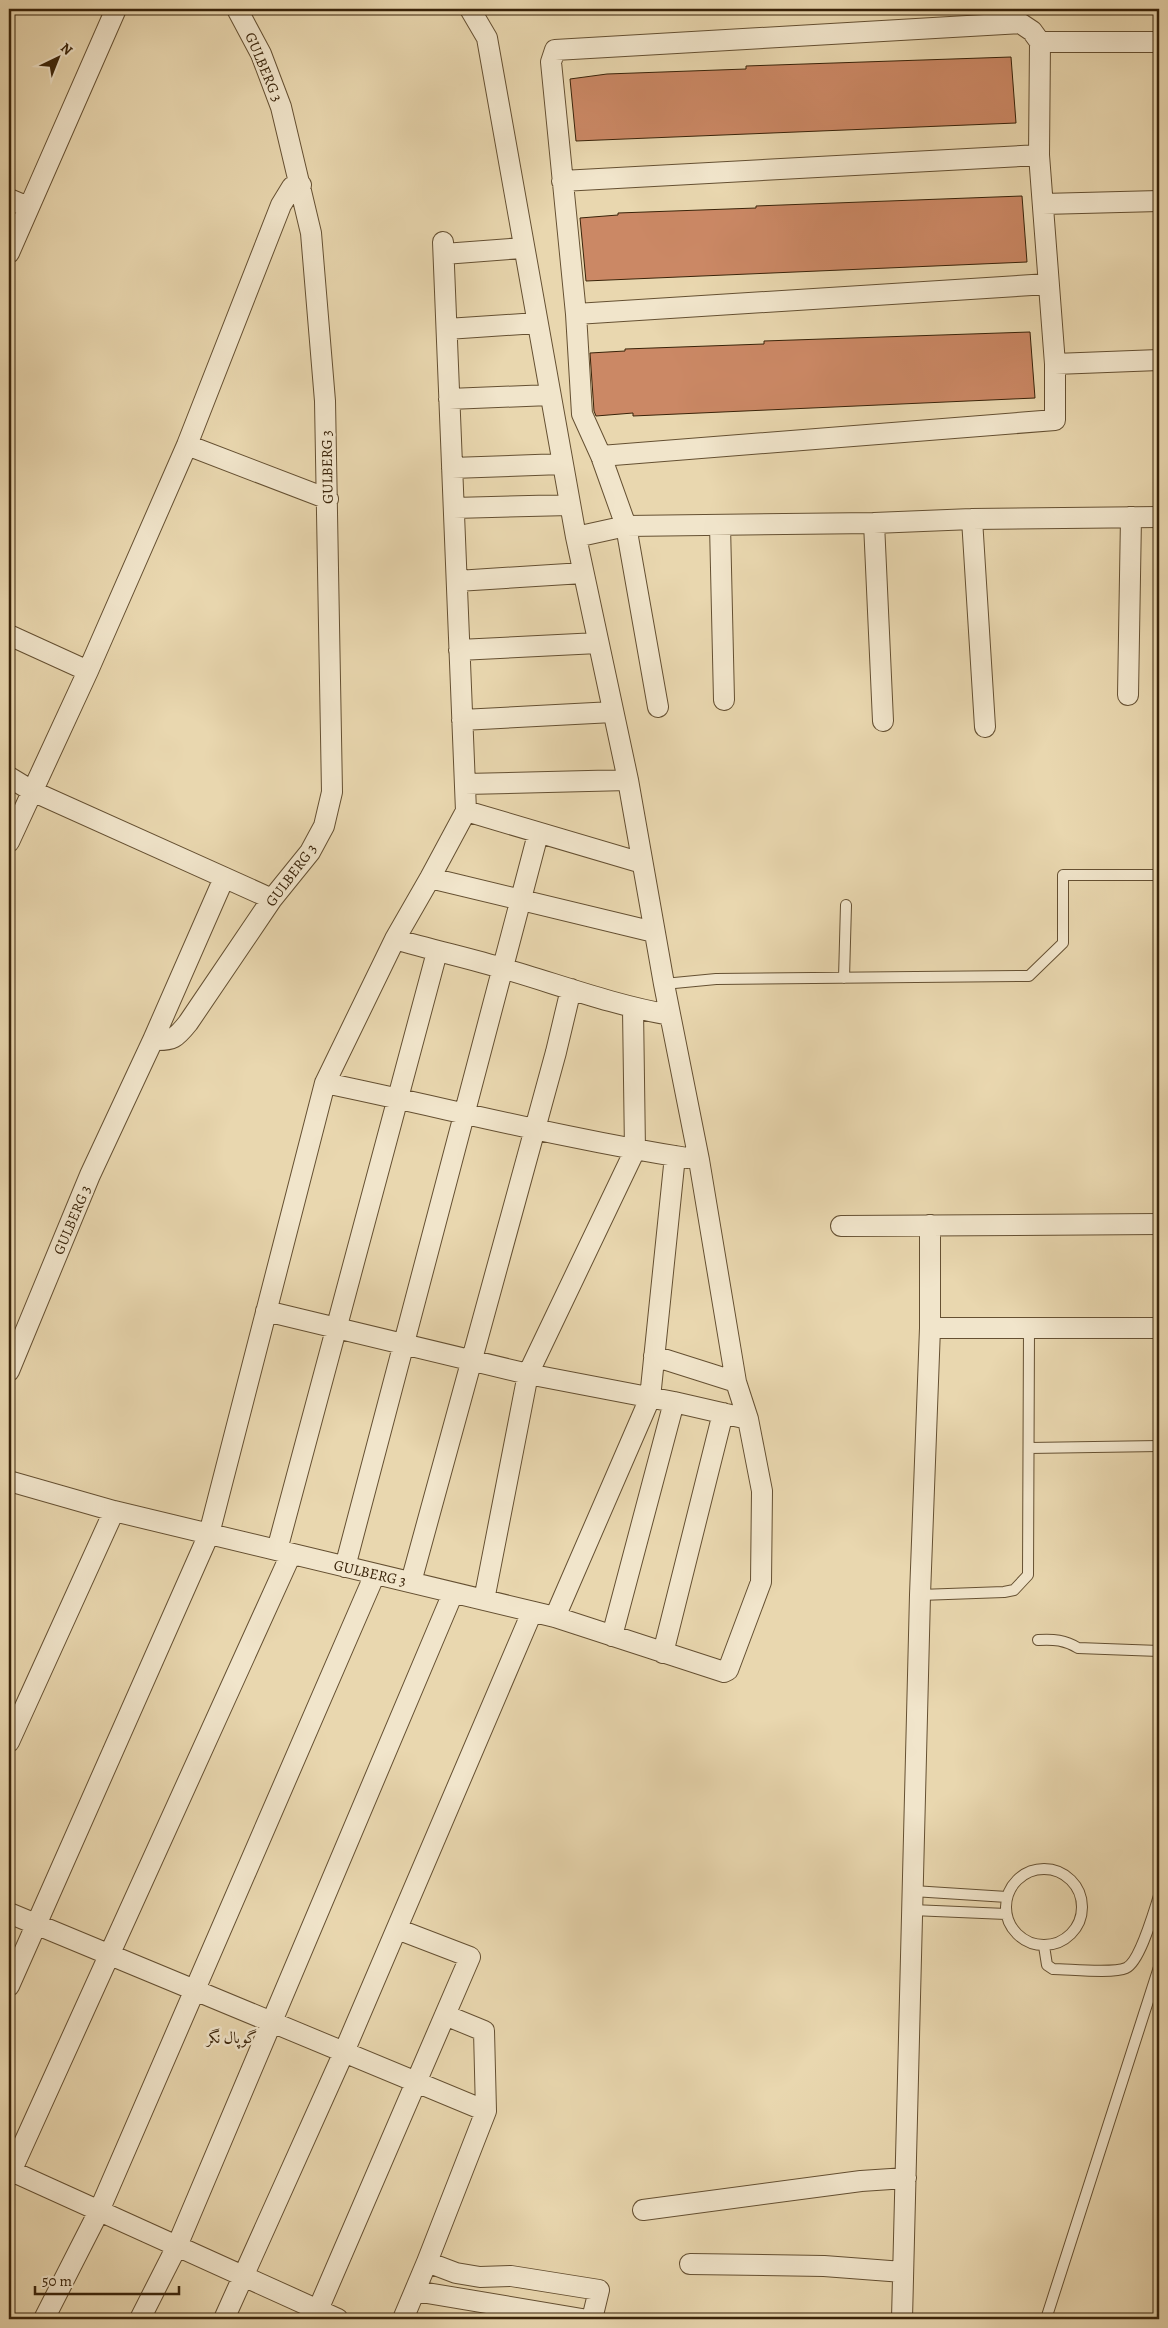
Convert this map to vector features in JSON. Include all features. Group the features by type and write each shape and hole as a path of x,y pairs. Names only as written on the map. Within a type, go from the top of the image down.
{"street":[{"path":"9,253 116,9"},
{"name":"GULBERG 3","path":"9,1371 90,1175 154,1040 169,1041 178,1035 188,1024 272,899 310,852 324,826 332,792 325,401 311,233 281,107 262,54 237,9"},
{"path":"470,9 487,38 522,248 562,464 583,574 628,780 654,932 699,1160 736,1382 748,1419"},
{"path":"601,456 1055,420 1056,364 1039,155 1040,42 1032,31 1020,23 555,50 551,62 576,314 582,414 601,456 626,526 658,707"},
{"path":"1040,42 1159,42"},
{"path":"562,181 1039,155"},
{"path":"9,842 88,671 186,446 281,205 292,187 301,185"},
{"path":"9,199 28,207"},
{"path":"1043,204 1159,201"},
{"path":"9,1986 209,1534 324,1083 395,939 466,811 444,248 522,248"},
{"path":"576,314 1048,284"},
{"path":"447,328 537,323"},
{"path":"1056,364 1159,360"},
{"path":"450,400 550,395"},
{"path":"186,446 328,499"},
{"path":"452,468 562,464"},
{"path":"454,508 570,505"},
{"path":"1128,695 1131,517"},
{"path":"576,537 626,526 1159,517"},
{"path":"972,519 985,727"},
{"path":"874,523 883,721"},
{"path":"720,525 724,700"},
{"path":"457,581 583,574"},
{"path":"9,635 88,671"},
{"path":"460,650 598,643"},
{"path":"462,720 613,712"},
{"path":"9,777 32,791 272,899"},
{"path":"465,784 628,780"},
{"path":"466,811 538,834 642,863"},
{"path":"346,1567 538,834"},
{"path":"154,1040 224,878"},
{"path":"430,878 654,932"},
{"path":"395,939 437,952 503,968 633,1008 670,1015"},
{"path":"338,2319 316,2315 244,2277 9,2172 109,1955 284,1552 336,1328 437,952"},
{"path":"411,1582 572,989"},
{"path":"484,1600 528,1374 635,1150 633,1008"},
{"path":"324,1083 398,1098 464,1115 635,1150 699,1160"},
{"path":"555,1617 650,1398 675,1156"},
{"path":"841,1226 1159,1224"},
{"path":"902,2319 920,1595 930,1328 930,1225"},
{"path":"266,1311 528,1374 674,1402 748,1419"},
{"path":"930,1328 1159,1328"},
{"path":"654,1356 736,1382"},
{"path":"612,1636 674,1402"},
{"path":"663,1653 723,1413"},
{"name":"GULBERG 3","path":"9,1481 114,1511 555,1617 718,1671 728,1670 761,1582 762,1491 748,1419"},
{"path":"9,1742 114,1511"},
{"path":"44,2319 100,2212 375,1574"},
{"path":"140,2319 177,2246 453,1592"},
{"path":"224,2319 344,2052 532,1612"},
{"path":"9,1913 486,2111"},
{"path":"316,2315 470,1957 397,1929"},
{"path":"403,2319 486,2111 484,2030 445,2015"},
{"path":"643,2210 861,2181 906,2178"},
{"path":"426,2262 456,2273 480,2277 511,2276 599,2290 592,2319"},
{"path":"690,2264 824,2266 903,2272"},
{"path":"414,2291 582,2319"}],"lane":[{"path":"664,984 716,979 1028,976 1063,943 1063,875 1159,875"},
{"path":"844,978 846,905"},
{"path":"920,1595 1004,1592 1014,1590 1028,1575 1029,1328"},
{"path":"1029,1448 1159,1446"},
{"path":"1038,1640 1054,1639 1069,1642 1078,1648 1159,1651"},
{"path":"1037,1868 1051,1868 1065,1874 1075,1883 1082,1896 1083,1910 1079,1924 1070,1936 1058,1943 1044,1946 1031,1943 1020,1937 1011,1926 1006,1914 1007,1897 1013,1884 1023,1874 1037,1868"},
{"path":"1044,1946 1047,1965 1052,1968 1114,1970 1126,1968 1132,1963 1138,1953 1159,1896"},
{"path":"913,1901 1007,1897"},
{"path":"913,1901 1006,1914"},
{"path":"1046,2319 1159,1968"}],"building":[{"path":"1011,57 1016,123 576,141 570,79 607,74 746,69 746,66"},
{"path":"1022,196 1027,262 586,281 580,218 618,215 618,213 756,208 756,206"},
{"path":"1030,332 1035,398 633,416 633,413 596,416 594,411 590,353 625,351 625,349 764,344 764,341"}],"district":[{"name":"گوپال نگر","path":"232,2037"}]}
